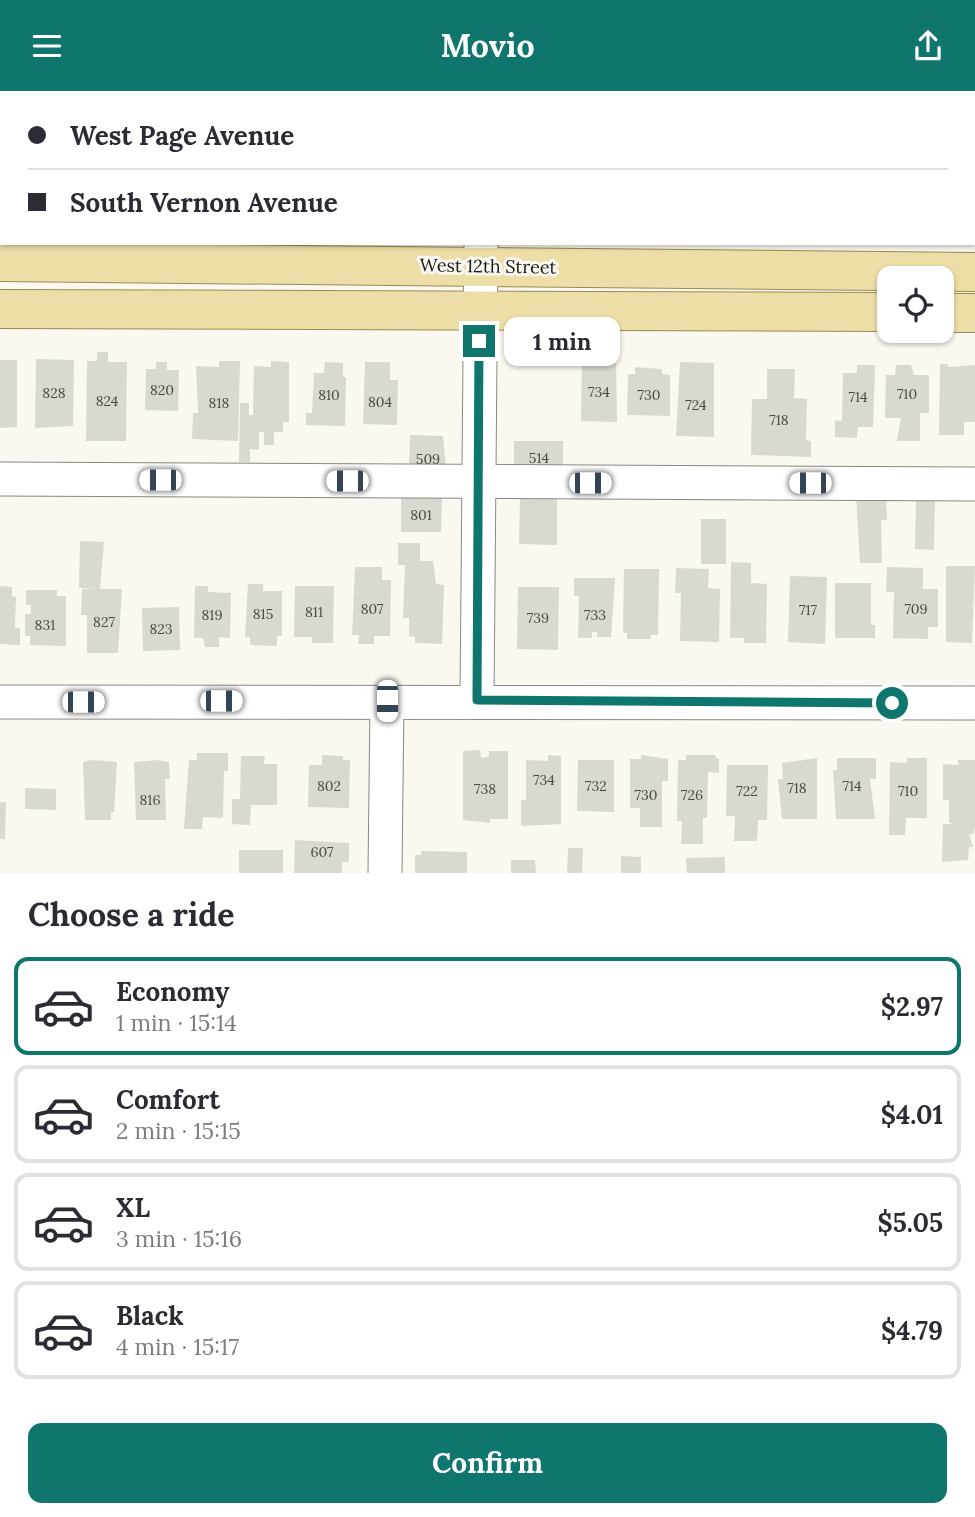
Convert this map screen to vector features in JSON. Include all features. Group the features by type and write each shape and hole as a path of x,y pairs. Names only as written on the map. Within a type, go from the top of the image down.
{"main road":[{"name":"West 12th Street","path":"0,262 481,255 975,272"},
{"path":"0,309 877,312"},
{"path":"954,313 975,313"}],"street":[{"path":"477,700 481,255"},
{"path":"0,479 975,484"},
{"path":"0,702 477,700 975,703"},
{"path":"385,873 387,701"}],"building":[{"path":"97,352 108,352 108,362 127,362 126,441 86,441 87,361 97,361"},
{"path":"36,359 74,360 73,426 35,428"},
{"path":"0,360 17,360 17,427 0,428"},
{"path":"219,361 240,361 238,441 192,439 193,413 198,413 196,366 219,367"},
{"path":"271,361 289,362 289,422 283,422 283,432 274,432 274,445 264,445 264,432 259,432 259,450 250,449 250,462 239,462 240,403 249,403 249,415 253,415 254,366 271,367"},
{"path":"156,362 167,362 167,370 179,370 178,411 145,410 146,369 156,369"},
{"path":"325,362 343,363 343,377 346,377 345,426 306,425 306,413 312,413 314,373 324,373"},
{"path":"365,362 390,362 390,380 398,380 397,425 363,424"},
{"path":"582,362 616,363 617,422 581,421"},
{"path":"680,362 714,363 714,437 676,436"},
{"path":"940,364 948,364 948,367 975,365 975,422 964,422 964,435 939,435"},
{"path":"857,365 875,365 873,427 858,427 857,438 835,437 835,420 842,421 843,373 857,373"},
{"path":"896,365 911,365 914,375 929,375 929,413 920,413 920,441 897,441 901,418 885,418 886,375 895,375"},
{"path":"635,367 662,369 662,374 670,375 670,416 627,415 628,374 635,374"},
{"path":"767,369 795,369 794,398 807,399 806,440 811,441 811,457 751,455 752,399 767,399"},
{"path":"410,435 443,436 446,469 409,468"},
{"path":"514,441 563,441 563,476 514,475"},
{"path":"886,496 887,520 881,520 882,563 860,563 856,497"},
{"path":"401,497 442,497 441,532 401,532"},
{"path":"916,497 935,498 934,550 915,549"},
{"path":"520,499 557,499 557,545 519,544"},
{"path":"701,519 726,519 726,564 701,564"},
{"path":"80,541 104,542 100,589 122,589 118,653 87,653 87,615 81,615 82,589 97,588 79,588"},
{"path":"398,543 420,543 420,561 433,561 436,584 444,585 442,644 415,643 415,637 409,636 409,618 403,618 405,565 398,565"},
{"path":"731,562 751,563 751,583 767,584 766,643 744,643 744,638 730,638"},
{"path":"946,566 975,566 972,643 946,642"},
{"path":"355,567 382,567 382,580 391,580 390,636 374,636 374,644 358,644 359,635 352,635"},
{"path":"887,567 923,568 923,589 938,589 938,627 928,627 928,639 893,638 894,592 886,592"},
{"path":"676,568 709,569 708,588 720,589 719,642 680,641 681,593 675,593"},
{"path":"624,569 659,569 658,635 651,635 651,639 627,639 627,633 623,633"},
{"path":"790,576 827,577 825,644 788,642"},
{"path":"574,578 615,578 611,637 597,637 597,632 592,632 592,638 578,638 579,596 574,596"},
{"path":"835,583 871,583 871,625 875,625 875,638 835,638"},
{"path":"248,584 263,584 263,591 282,591 282,636 277,636 277,646 250,645 250,637 245,637"},
{"path":"0,586 12,587 12,596 16,597 15,628 20,628 20,645 0,644"},
{"path":"195,586 208,586 208,592 231,593 230,638 219,637 219,647 205,647 203,638 194,638"},
{"path":"295,586 334,586 333,643 312,643 312,637 294,637"},
{"path":"518,587 559,587 558,650 517,649"},
{"path":"26,590 57,590 57,596 66,596 66,646 30,645 30,636 25,636 25,614 31,614 31,605 26,605"},
{"path":"179,607 180,650 143,651 142,608"},
{"path":"480,750 481,758 489,757 489,751 508,751 508,819 490,819 490,823 463,820 463,751"},
{"path":"197,753 228,753 228,771 224,771 223,818 203,817 202,829 184,829 189,760 197,760"},
{"path":"322,755 343,756 343,760 350,760 349,808 308,807 309,765 322,765"},
{"path":"548,755 561,756 561,824 521,826 521,800 526,800 526,760 548,761"},
{"path":"641,755 668,759 668,781 662,781 662,827 640,827 640,808 630,808 630,759 641,759"},
{"path":"686,755 716,755 715,758 719,758 719,773 708,772 707,818 703,818 703,844 681,844 682,821 677,821 678,760 686,760"},
{"path":"241,756 265,756 264,764 277,764 277,805 251,805 250,825 232,824 232,799 240,799"},
{"path":"817,758 817,819 782,819 778,779 783,779 782,763"},
{"path":"837,758 876,758 876,779 870,779 875,819 836,819 833,770 837,770"},
{"path":"907,758 927,758 927,818 906,818 905,835 889,835 890,762 907,763"},
{"path":"578,760 614,760 614,812 577,811"},
{"path":"958,760 975,760 975,827 973,834 969,834 973,847 969,847 968,860 942,862 943,824 953,824 949,822 949,800 943,800 943,764 958,765"},
{"path":"83,762 117,762 114,812 111,812 111,820 85,820"},
{"path":"134,762 169,762 170,779 165,779 166,820 136,820"},
{"path":"727,765 768,765 767,820 758,820 757,841 734,841 735,816 726,816"},
{"path":"25,788 56,789 56,810 25,809"},
{"path":"0,802 6,802 5,839 0,839"},
{"path":"295,840 349,843 349,862 342,862 342,873 294,873"},
{"path":"568,848 583,848 582,873 567,873"},
{"path":"239,850 283,850 283,873 239,873"},
{"path":"421,851 467,852 467,873 415,873 415,855 421,855"},
{"path":"621,856 641,857 641,873 621,873"},
{"path":"725,857 725,873 687,873 686,858"},
{"path":"511,860 535,860 536,873 511,873"}],"route":[{"path":"479,341 477,700 892,703"}]}
